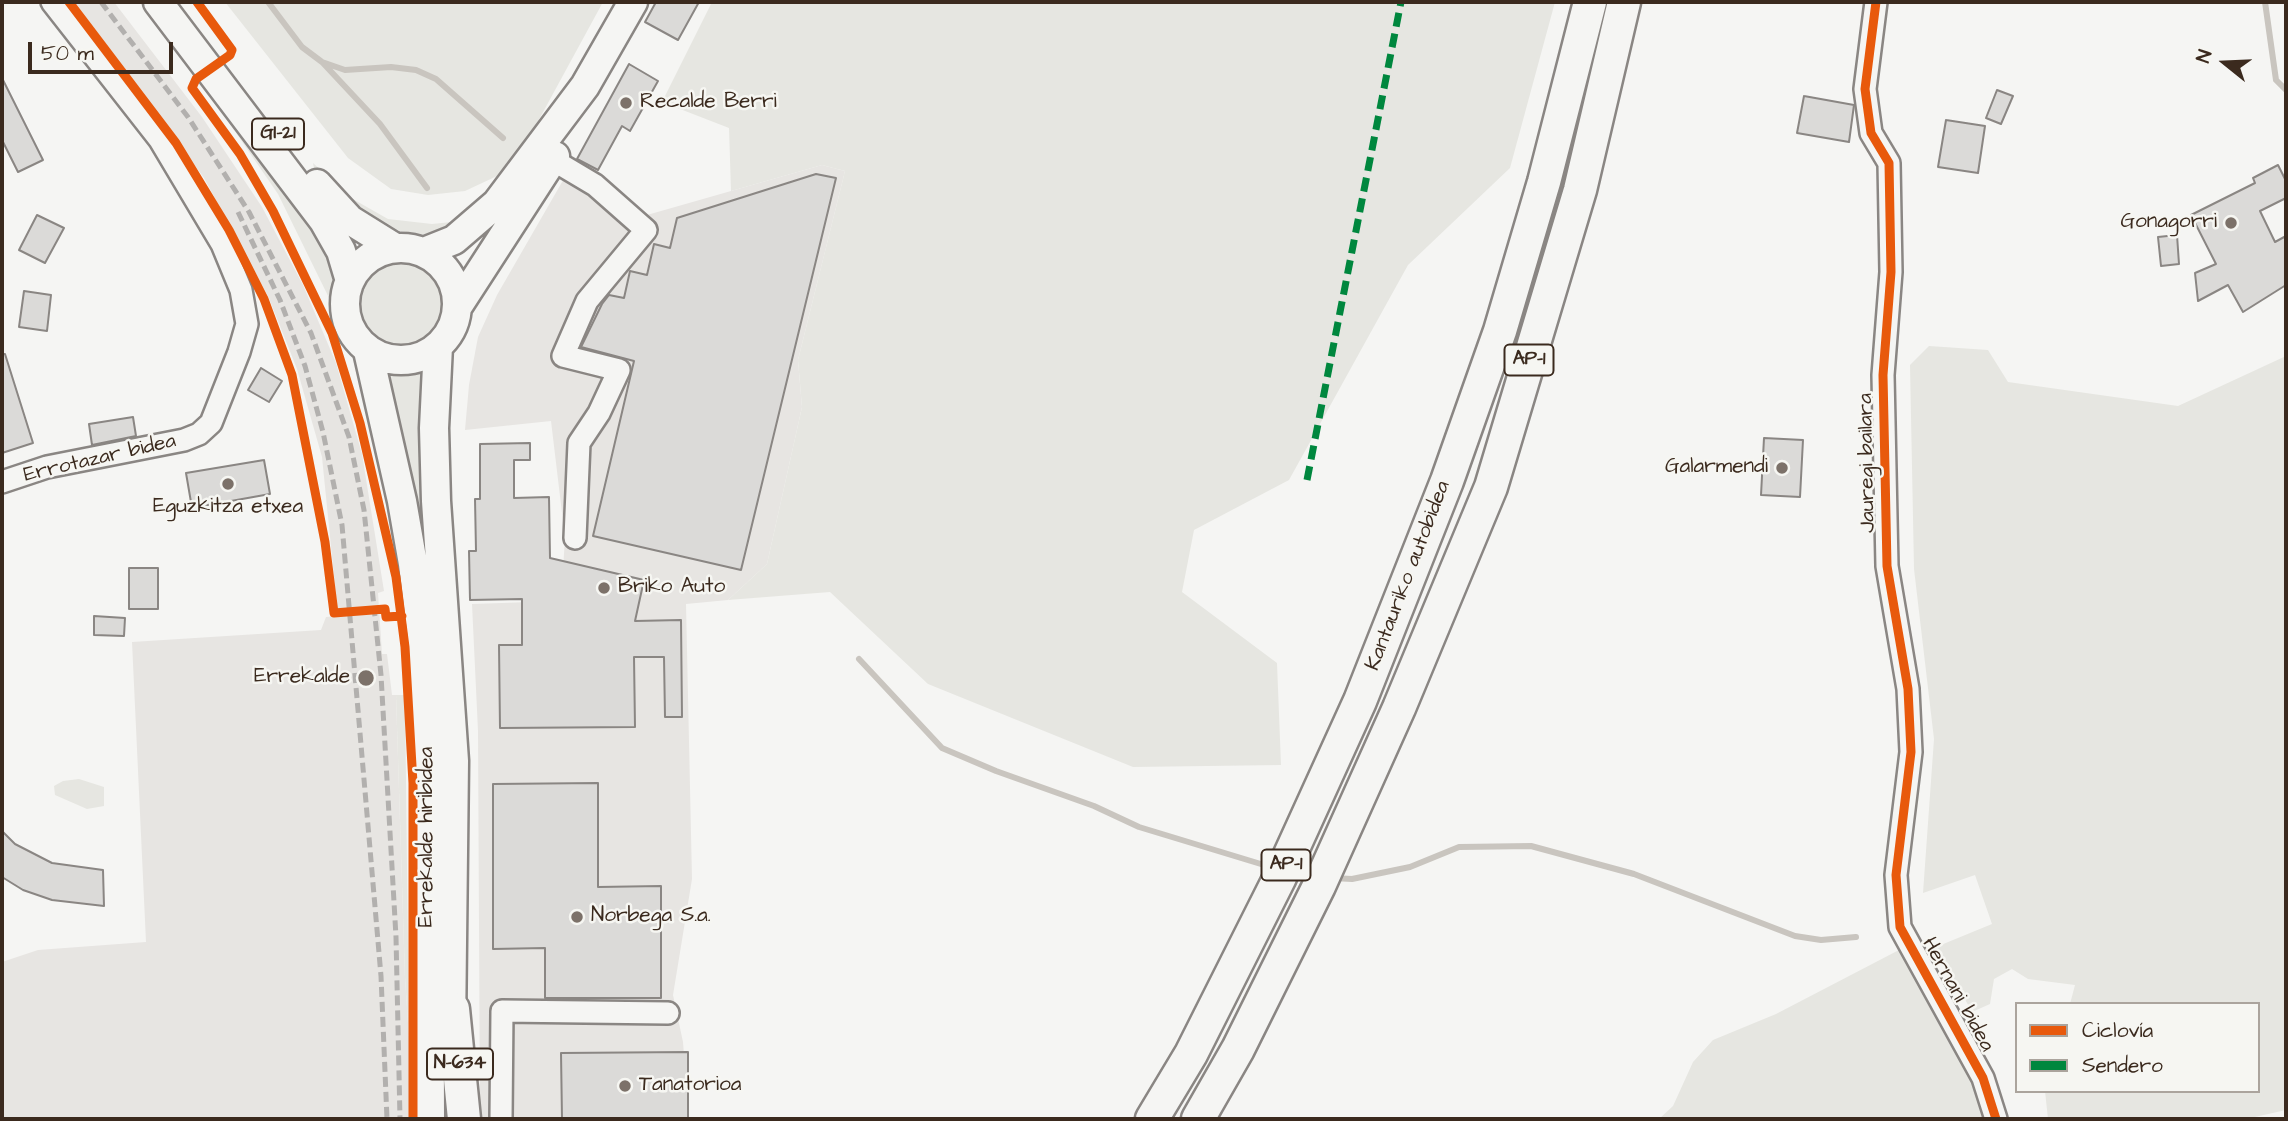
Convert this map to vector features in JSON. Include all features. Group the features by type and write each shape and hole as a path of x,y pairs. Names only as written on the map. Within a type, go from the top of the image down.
{"highway":[{"name":"Kantauriko autobidea","path":"1152,1119 1205,1026 1279,879 1360,701 1447,481 1500,331 1544,181 1590,2"},
{"name":"Kantauriko autobidea","path":"1198,1119 1238,1049 1319,886 1399,708 1491,487 1580,190 1624,2"},
{"name":"N-634","path":"453,1009 464,1119"}],"main road":[{"name":"GI-21","path":"158,2 324,221 341,251 349,281"},
{"name":"GI-21","path":"177,2 331,203 350,220 395,248"},
{"path":"458,306 553,160 585,86 633,2"},
{"path":"424,252 448,272 456,288 458,306 454,324 438,346 415,359 397,361 368,351 353,333 345,312 349,281 369,257 395,248 424,252 454,240 498,203 585,86"},
{"name":"Errekalde hiribidea","path":"438,346 434,429 436,501 454,761 453,1009 449,1119"},
{"name":"Errekalde hiribidea","path":"368,351 406,530 422,639 429,791 430,1119"}],"street":[{"name":"Errotazar bidea","path":"2,482 47,467 184,440 200,434 211,423 247,324 241,290 222,244 160,140 52,2"},
{"name":"Jauregi bailara","path":"1876,2 1866,89 1871,134 1889,163 1891,271 1883,375 1888,566 1908,689 1911,752 1896,875 1900,927"},
{"path":"553,160 595,185 646,230 587,301 563,356 619,370 599,413 579,443 575,538"},
{"name":"Hernani bidea","path":"1900,927 1983,1078 1996,1119"},
{"path":"501,1119 502,1011 668,1013"}],"shaded area":[{"path":"75,2 114,2 202,117 262,207 303,285 336,363 362,454 384,591 378,593 382,654 387,654 392,695 396,695 409,1038 409,1119 2,1119 2,962 38,950 146,942 132,642 321,630 326,617 338,616 322,457 297,369 268,296 204,178"},
{"path":"225,2 603,2 530,136 497,176 465,191 428,195 391,189 348,158"},
{"path":"712,2 1555,2 1510,168 1408,265 1289,480 1194,530 1182,592 1277,663 1281,765 1133,767 928,684 830,592 728,600 767,564 802,407 798,360 845,171 822,165 731,191 729,128 662,102"},
{"path":"215,93 327,240 335,278 332,304 278,194 210,95"},
{"path":"313,163 351,198 388,219 432,224 461,221 451,229 430,236 376,227 316,178"},
{"path":"573,163 600,179 647,215 822,165 845,171 798,360 802,407 767,564 728,600 686,604 692,879 673,995 683,1042 689,1119 480,1119 478,731 472,604 561,601 565,538 551,421 465,430 469,385 478,337 497,295"},
{"path":"403,258 420,262 435,271 444,286 448,303 444,320 435,335 420,344 403,348 386,344 371,335 362,320 358,303 362,286 371,271 386,262"},
{"path":"1929,346 1988,350 2008,382 2178,406 2286,356 2286,1110 2246,1119 2048,1119 2045,1093 2260,1093 2260,1002 2071,1002 2075,985 2028,979 2012,969 1994,979 1990,1004 1972,1012 1936,947 1992,924 1975,875 1923,893 1934,739 1914,569 1910,365"},
{"path":"422,373 423,527 412,517 387,374"},
{"path":"396,695 405,695 409,1038 405,977"},
{"path":"79,779 104,787 104,806 87,809 55,795 54,786 63,781"},
{"path":"1899,950 1977,1084 1985,1119 1659,1119 1673,1106 1693,1062 1713,1040 1776,1014"}],"building":[{"path":"656,2 699,2 678,40 645,22"},
{"name":"Recalde Berri","path":"629,64 658,81 630,131 622,126 598,170 577,159"},
{"path":"2,78 43,160 18,172 2,140"},
{"path":"1997,90 2013,96 2001,124 1986,118"},
{"path":"1804,96 1854,105 1849,142 1797,133"},
{"path":"1946,120 1985,126 1978,173 1938,167"},
{"path":"2278,165 2286,181 2286,198 2260,211 2275,242 2286,236 2286,285 2243,312 2228,285 2198,301 2195,273 2216,264 2191,215 2255,183 2253,178"},
{"path":"816,174 836,178 741,570 593,536 634,361 581,347 602,304 609,295 624,298 630,271 647,275 654,244 670,248 677,218"},
{"path":"37,215 64,228 45,263 19,250"},
{"path":"2177,235 2179,264 2161,266 2158,237"},
{"path":"24,291 51,295 47,331 19,327"},
{"path":"2,354 5,354 33,443 2,453"},
{"path":"261,368 282,381 269,402 248,390"},
{"path":"133,417 136,436 92,445 89,424"},
{"name":"Galarmendi","path":"1764,438 1803,440 1800,497 1761,495"},
{"path":"530,443 530,460 514,460 514,498 549,497 550,558 644,580 635,621 681,620 682,717 665,717 664,657 634,657 635,727 500,728 499,645 522,645 522,599 470,600 469,551 476,551 475,499 480,499 480,444"},
{"name":"Eguzkitza etxea","path":"264,460 270,494 192,508 186,473"},
{"path":"129,568 158,568 158,609 129,609"},
{"path":"94,616 125,618 124,636 94,635"},
{"name":"Norbega S.a.","path":"598,783 598,887 661,886 661,998 545,998 545,948 493,949 493,784"},
{"path":"2,831 15,844 52,863 103,870 104,906 52,900 23,890 2,877"},
{"name":"Tanatorioa","path":"688,1052 688,1119 562,1119 561,1053"}],"waterway":[{"path":"268,2 302,47 322,62 345,70 391,67 416,70 436,79 503,138"},
{"path":"2265,2 2276,80 2286,90"},
{"path":"323,63 380,124 427,188"},
{"path":"859,659 942,748 996,771 1094,806 1139,827 1274,868"},
{"path":"1333,878 1352,879 1410,867 1459,847 1531,846 1634,874 1795,936 1821,940 1856,937"}],"railway":[{"path":"101,2 188,117 249,212 311,333 349,437 364,510 381,675 396,937 400,1119"},
{"path":"238,212 280,300 305,366 323,432 342,525 381,976 387,1119"}],"marked path":[{"path":"1307,480 1401,2"}],"cycle path":[{"path":"69,2 176,143 229,230 264,299 292,375 325,542 334,613 385,609 386,617 402,616"},
{"path":"197,2 232,50 230,55 196,79 192,88 240,154 273,211 332,333 360,423 396,577 405,647 413,783 413,1119"},
{"path":"1876,2 1865,89 1871,133 1889,163 1891,272 1883,375 1887,566 1908,689 1911,752 1896,875 1900,927 1983,1078 1996,1119"}],"place":[{"name":"Recalde Berri","path":"626,103"},
{"name":"Gonagorri","path":"2231,223"},
{"name":"Galarmendi","path":"1782,468"},
{"name":"Eguzkitza etxea","path":"228,484"},
{"name":"Briko Auto","path":"604,588"},
{"name":"Errekalde","path":"366,678"},
{"name":"Norbega S.a.","path":"577,917"},
{"name":"Tanatorioa","path":"625,1086"}]}
